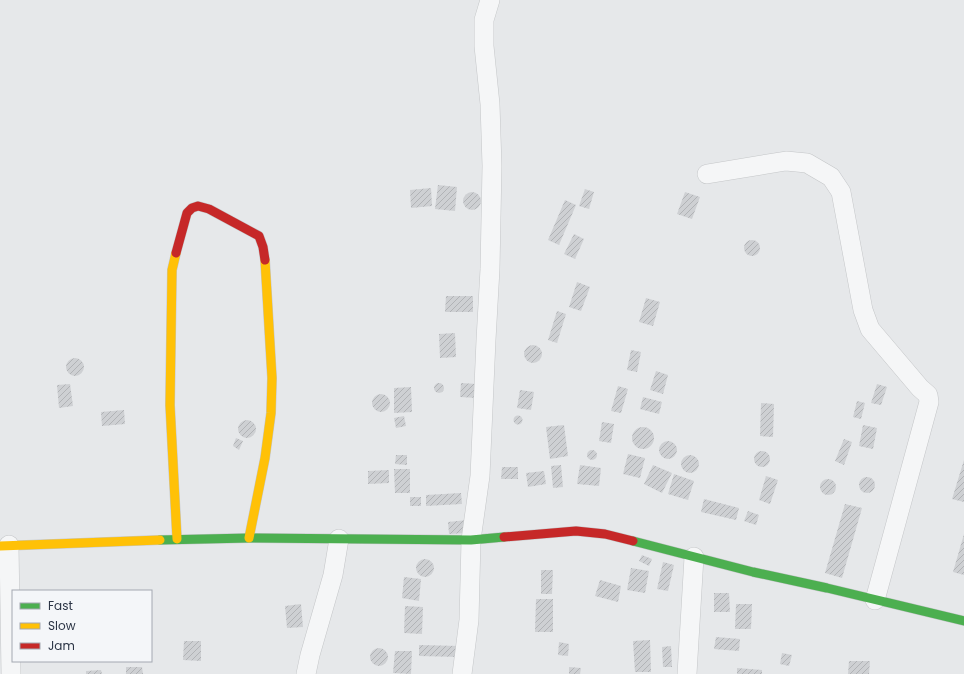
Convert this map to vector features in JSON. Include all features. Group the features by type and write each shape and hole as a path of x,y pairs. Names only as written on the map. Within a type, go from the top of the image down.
{"street":[{"path":"462,674 469,620 471,540 480,476 490,269 492,166 490,112 484,46 484,20 490,0"},
{"path":"706,174 786,161 807,163 831,177 841,192 862,310 870,329 920,388 928,395 929,402 875,600"},
{"path":"177,539 170,405 172,270 187,213 192,208 198,206 209,209 259,236 263,247 266,268 272,378 271,413 265,458 249,538"},
{"path":"11,674 5,545 249,538 471,540 576,531 605,534 753,572 964,621"},
{"path":"306,674 310,654 334,575 339,539"},
{"path":"687,674 694,557"}],"building":[{"path":"438,185 457,187 455,211 435,209"},
{"path":"431,188 432,206 411,208 410,190"},
{"path":"585,189 594,192 589,209 579,206"},
{"path":"472,192 478,195 481,201 478,207 472,210 466,207 463,201 466,195"},
{"path":"685,192 700,197 692,219 677,214"},
{"path":"565,200 576,205 559,245 548,240"},
{"path":"574,234 584,239 575,259 564,254"},
{"path":"749,240 755,240 760,245 758,254 755,256 749,256 744,251 744,245"},
{"path":"577,282 590,287 581,311 569,307"},
{"path":"446,296 473,296 473,312 445,312"},
{"path":"646,298 660,302 653,326 639,322"},
{"path":"557,311 566,314 557,343 548,340"},
{"path":"455,333 456,357 440,358 439,334"},
{"path":"533,345 539,348 542,354 539,360 533,363 527,360 524,354 527,348"},
{"path":"631,350 641,352 637,372 627,370"},
{"path":"75,358 81,361 84,367 81,373 75,376 69,373 66,367 69,361"},
{"path":"656,371 668,375 663,394 650,390"},
{"path":"437,383 441,383 443,384 443,392 437,393 434,390 434,386"},
{"path":"461,383 477,384 477,398 460,397"},
{"path":"70,384 73,406 59,408 57,385"},
{"path":"877,384 887,387 881,405 871,403"},
{"path":"618,386 628,389 621,413 611,411"},
{"path":"411,387 412,412 394,413 394,388"},
{"path":"520,390 534,392 531,410 517,408"},
{"path":"381,394 387,397 390,403 387,409 381,412 375,409 372,403 375,397"},
{"path":"643,397 662,402 659,414 640,409"},
{"path":"857,401 865,403 861,419 853,417"},
{"path":"761,403 774,404 773,437 760,436"},
{"path":"124,410 125,424 102,426 101,412"},
{"path":"518,415 523,420 518,425 513,420"},
{"path":"404,416 406,426 396,428 394,418"},
{"path":"247,420 253,423 256,429 253,435 247,438 241,435 238,429 241,423"},
{"path":"602,422 614,424 611,443 599,441"},
{"path":"564,425 568,456 550,459 546,427"},
{"path":"863,425 877,428 873,449 859,446"},
{"path":"643,427 651,430 654,438 651,446 643,449 635,446 632,438 635,430"},
{"path":"236,438 243,441 239,450 233,446"},
{"path":"844,439 852,442 844,465 835,461"},
{"path":"668,441 674,444 677,450 674,456 668,459 662,456 659,450 662,444"},
{"path":"592,450 597,455 592,460 587,455"},
{"path":"759,451 765,451 770,456 768,465 765,467 759,467 754,462 754,456"},
{"path":"628,454 645,458 640,478 623,474"},
{"path":"396,455 407,455 407,465 395,464"},
{"path":"690,455 696,458 699,464 696,470 690,473 684,470 681,464 684,458"},
{"path":"964,460 964,502 952,499"},
{"path":"561,465 563,487 553,488 551,466"},
{"path":"580,465 601,468 599,486 577,484"},
{"path":"653,465 672,473 662,493 644,484"},
{"path":"502,467 518,467 518,479 501,479"},
{"path":"394,469 410,469 410,493 395,493"},
{"path":"389,470 389,483 368,484 368,471"},
{"path":"544,471 546,484 528,487 526,473"},
{"path":"674,474 694,481 688,500 668,494"},
{"path":"766,476 778,480 770,504 759,500"},
{"path":"864,477 870,477 875,482 873,491 870,493 864,493 859,488 859,482"},
{"path":"825,479 831,479 836,484 834,493 831,495 825,495 820,490 820,484"},
{"path":"461,493 462,504 426,506 426,495"},
{"path":"410,497 421,497 421,506 410,506"},
{"path":"704,499 739,508 736,520 701,512"},
{"path":"845,504 862,508 842,578 825,573"},
{"path":"748,511 759,515 756,525 744,521"},
{"path":"467,520 468,533 449,534 448,522"},
{"path":"964,534 964,575 953,572"},
{"path":"642,555 652,559 649,566 639,561"},
{"path":"425,559 431,562 434,568 431,574 425,577 419,574 416,568 419,562"},
{"path":"663,562 674,565 668,591 657,589"},
{"path":"631,568 649,571 645,593 627,590"},
{"path":"541,570 553,570 552,594 541,594"},
{"path":"404,577 421,579 419,601 402,598"},
{"path":"600,580 621,586 618,602 595,596"},
{"path":"714,593 729,593 730,612 714,612"},
{"path":"536,599 553,599 553,632 535,632"},
{"path":"301,604 303,627 287,628 285,606"},
{"path":"736,604 752,604 751,629 735,629"},
{"path":"405,606 423,607 422,634 404,633"},
{"path":"716,637 740,639 739,651 714,649"},
{"path":"650,640 651,672 635,672 633,641"},
{"path":"184,641 201,641 201,661 183,660"},
{"path":"559,642 569,644 568,656 558,655"},
{"path":"419,645 459,646 459,657 419,656"},
{"path":"671,646 672,667 663,667 662,647"},
{"path":"379,648 385,651 388,657 385,663 379,666 373,663 370,657 373,651"},
{"path":"395,651 412,651 411,674 393,673"},
{"path":"782,653 792,655 789,666 780,664"},
{"path":"849,661 870,661 869,674 848,674"},
{"path":"126,667 142,667 143,674 126,674"},
{"path":"569,667 581,668 580,674 569,674"},
{"path":"737,668 762,670 762,674 737,674"},
{"path":"101,670 102,674 86,674 86,671"}],"traffic: fast":[{"path":"160,540 249,538 471,540 504,537"},
{"path":"633,541 753,572 964,621"}],"traffic: slow":[{"path":"176,253 172,270 170,405 177,539"},
{"path":"249,538 265,458 271,413 272,378 265,260"},
{"path":"0,546 160,540"}],"traffic: jam":[{"path":"176,253 187,213 192,208 198,206 209,209 259,236 263,247 265,260"},
{"path":"504,537 576,531 605,534 633,541"}]}
